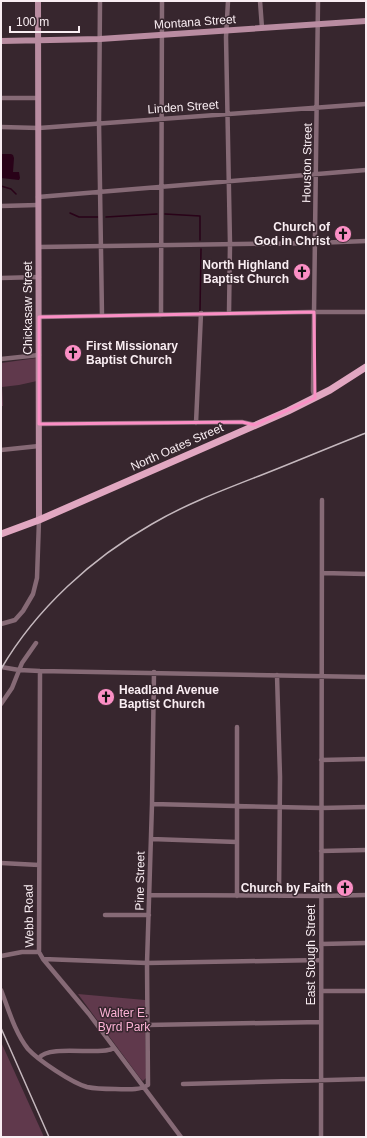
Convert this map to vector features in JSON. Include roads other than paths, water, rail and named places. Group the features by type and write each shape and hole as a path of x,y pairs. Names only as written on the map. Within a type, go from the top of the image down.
{"main road":[{"name":"North Oates Street","path":"1,534 39,520 315,398 366,367"},
{"path":"358,372 366,370"}],"street":[{"name":"Chickasaw Street","path":"1,624 15,620 23,611 33,594 37,578 39,520 38,1"},
{"path":"100,1 99,123 102,316"},
{"path":"161,314 162,1"},
{"path":"228,1 226,36 230,244 229,313"},
{"path":"260,1 262,28"},
{"name":"Houston Street","path":"315,398 313,391 318,1"},
{"name":"Montana Street","path":"1,41 100,39 366,21"},
{"path":"1,98 38,98"},
{"name":"Linden Street","path":"1,128 38,128 366,104"},
{"path":"38,198 366,170"},
{"path":"1,206 38,205"},
{"path":"39,247 366,241"},
{"path":"1,278 39,277"},
{"path":"39,317 201,313 366,312"},
{"path":"196,423 201,313"},
{"path":"1,359 39,355"},
{"path":"39,424 242,422 255,425"},
{"path":"1,450 39,446"},
{"name":"East Stough Street","path":"321,1137 322,500"},
{"path":"322,574 366,574"},
{"path":"1,704 12,688 22,663 36,643"},
{"path":"1,668 40,671 366,677"},
{"name":"Webb Road","path":"40,671 39,952 43,959 89,1014 181,1137"},
{"name":"Pine Street","path":"144,1088 148,1085 147,963 154,672"},
{"path":"277,675 279,896"},
{"path":"237,727 237,896"},
{"path":"321,760 366,759"},
{"path":"152,804 321,808 366,807"},
{"path":"151,839 237,842"},
{"path":"321,851 366,850"},
{"path":"1,863 39,865"},
{"path":"149,895 366,895"},
{"path":"105,915 149,915"},
{"path":"321,944 366,943"},
{"path":"1,956 22,952 39,952"},
{"path":"43,959 147,963 321,960"},
{"path":"1,990 19,1035 28,1048 39,1058 73,1082 86,1087 101,1089 144,1088"},
{"path":"321,991 366,991"},
{"path":"147,1025 321,1022"},
{"path":"39,1058 41,1055 48,1052 108,1050 114,1048"},
{"path":"183,1084 366,1079"}],"waterway":[{"path":"1,186 11,189 16,194"},
{"path":"70,213 79,217 98,217"},
{"path":"106,217 157,214"},
{"path":"165,214 200,216 200,240"},
{"path":"200,311 201,249"}],"railway":[{"path":"1,669 15,647 48,606 87,569 130,538 178,510 366,433"},
{"path":"1,1028 49,1137"}],"place":[{"name":"Church of God in Christ","path":"343,234"},
{"name":"North Highland Baptist Church","path":"302,272"},
{"name":"First Missionary Baptist Church","path":"73,353"},
{"name":"Headland Avenue Baptist Church","path":"106,697"},
{"name":"Church by Faith","path":"345,888"}],"park label":[{"name":"Walter E. Byrd Park","path":"124,1020"}]}
